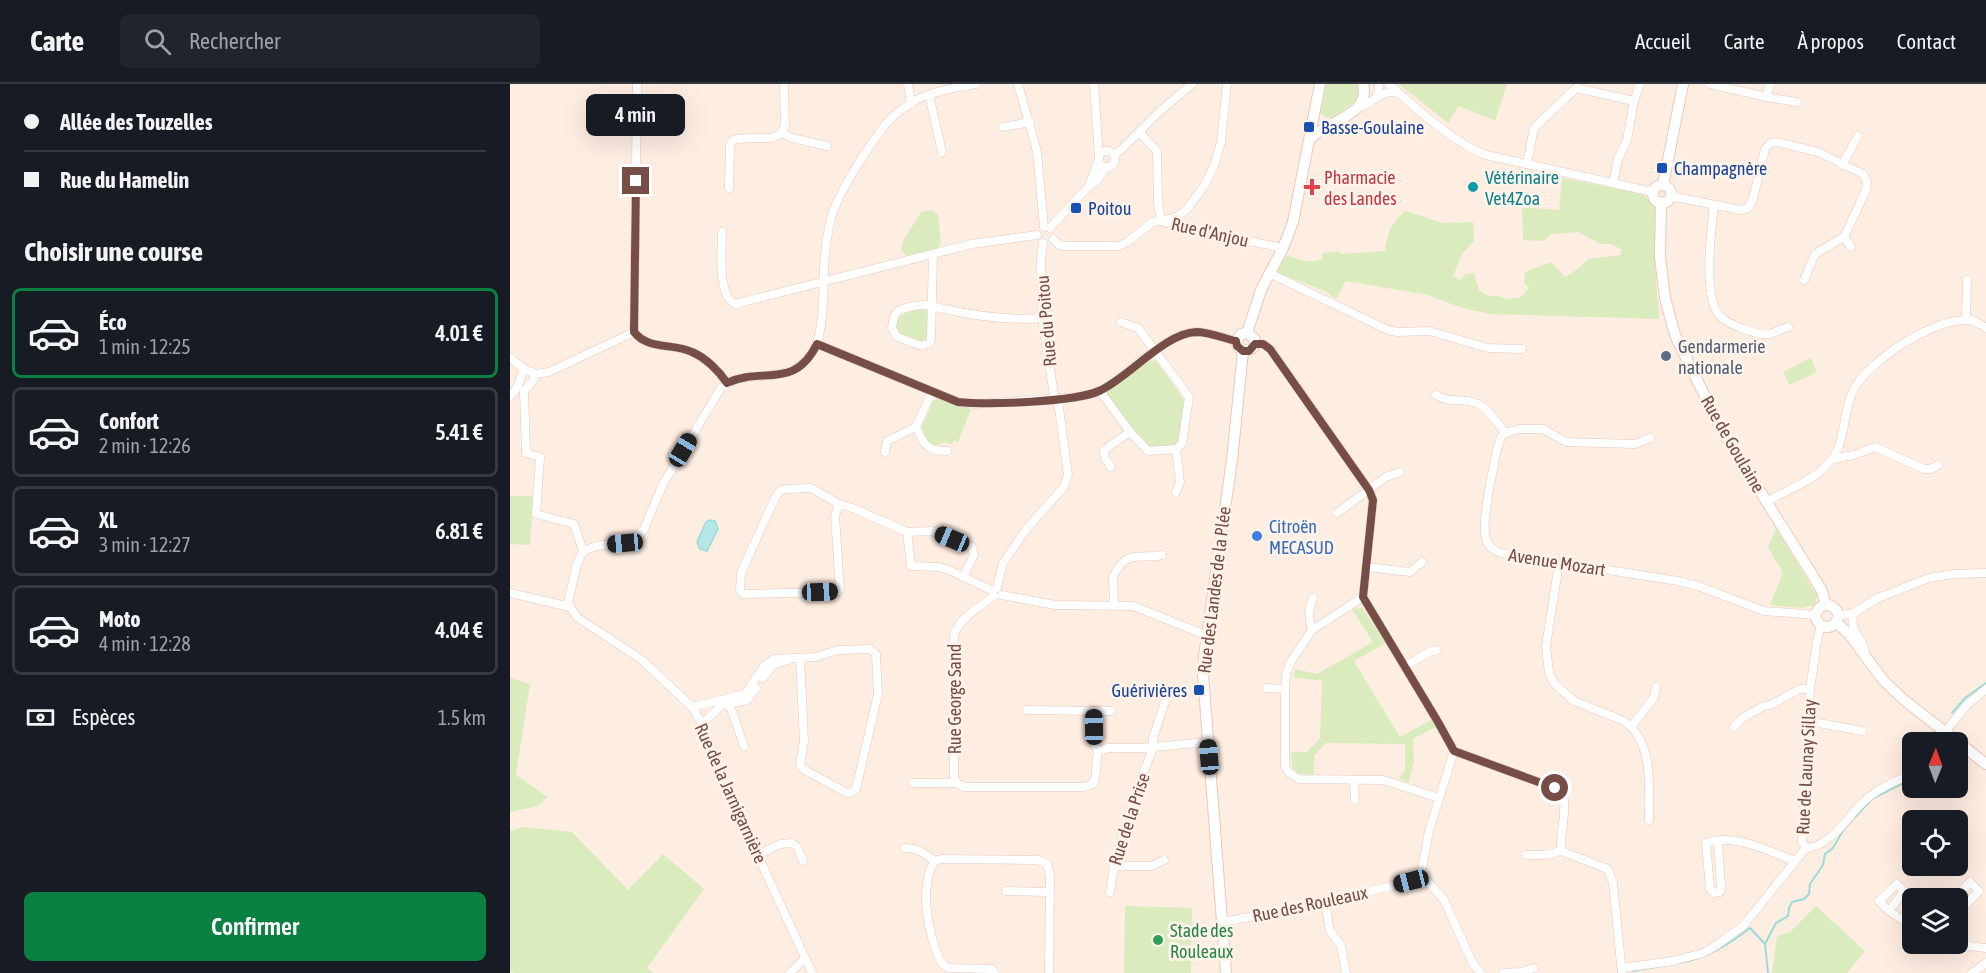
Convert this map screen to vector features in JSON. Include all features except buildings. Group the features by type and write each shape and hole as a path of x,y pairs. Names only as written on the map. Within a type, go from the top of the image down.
{"street":[{"path":"637,84 634,332 640,339 693,352 720,372 727,383"},
{"path":"729,188 730,145 733,140 743,136 772,138 782,133 785,124 784,84"},
{"path":"908,84 911,104"},
{"path":"583,551 597,546 635,540 644,529 663,484 714,398 727,383 743,377 779,376 805,362 817,344 826,245 835,207 852,176 887,124 911,104 929,95 976,84"},
{"path":"1018,84 1030,122 1039,166 1047,228 1053,232 1053,239 1050,243 1043,243 1037,235"},
{"path":"1094,84 1099,159 1100,164 1107,167"},
{"path":"1089,186 1103,152 1110,153 1122,149 1159,112 1192,84"},
{"path":"1053,239 1059,245 1064,246 1113,247 1127,242 1146,226 1175,218 1187,209 1211,174 1221,142 1227,84"},
{"path":"1358,108 1364,98 1363,84"},
{"path":"1378,97 1379,84"},
{"path":"1389,84 1470,149 1486,155 1653,192"},
{"path":"1613,183 1618,159 1627,140 1634,101 1640,84"},
{"path":"1663,185 1683,84"},
{"path":"1710,84 1797,102"},
{"path":"1766,97 1770,84"},
{"path":"1247,333 1254,307 1293,222 1319,85"},
{"path":"1527,164 1534,128 1576,88 1634,101"},
{"path":"1310,139 1318,131 1387,92 1399,94"},
{"path":"929,95 942,152"},
{"path":"1314,116 1318,122 1330,124"},
{"path":"1004,127 1030,122"},
{"name":"Rue d'Anjou","path":"1139,132 1157,151 1158,203 1161,221 1184,228 1282,248"},
{"path":"782,133 792,138 827,146"},
{"path":"1842,165 1858,136"},
{"path":"1037,235 1039,230 1047,228 1114,162 1110,153 1099,142"},
{"path":"1663,185 1658,186 1653,192 1654,198 1741,210 1751,204 1765,149 1771,143 1776,142 1818,152 1863,174 1867,185 1844,237 1815,254 1804,280"},
{"path":"1663,185 1670,190 1666,199"},
{"name":"Rue de Goulaine","path":"1666,199 1660,257 1665,298 1674,334 1720,427 1821,589 1826,605"},
{"path":"1714,205 1709,261 1714,306 1725,320 1758,333 1770,334 1788,327"},
{"path":"722,232 724,286 729,301 735,304 972,244 1037,235"},
{"path":"1844,237 1851,247"},
{"name":"Rue du Poitou","path":"996,592 1003,563 1028,527 1064,487 1068,475 1059,408 1055,399 1042,318 1043,243"},
{"path":"933,254 932,306 932,326 929,343 922,346 897,337 893,333 894,317 900,309 921,305 932,306 1007,319 1042,318"},
{"path":"1269,273 1388,330 1429,331 1488,348 1522,349"},
{"path":"1966,319 1967,280"},
{"path":"1767,501 1817,475 1832,459 1839,447 1854,389 1865,374 1884,358 1935,326 1966,319 1978,322 1986,328"},
{"path":"1100,391 1130,432 1148,451 1176,449 1182,444 1189,397 1138,328 1121,322"},
{"path":"510,358 524,369 536,374 549,372 634,332"},
{"path":"817,344 958,402 975,404 1075,397 1100,391 1180,335 1196,332 1236,341"},
{"path":"1236,341 1241,334 1247,333 1254,338 1255,344"},
{"path":"1236,341 1237,346 1243,351 1249,351 1255,344 1263,344 1270,349 1369,490 1373,500 1363,597 1454,751 1561,792 1564,799 1561,851"},
{"name":"Rue des Landes de la Plée","path":"1226,973 1203,675 1206,635 1235,436 1243,351"},
{"path":"510,396 517,388 524,369"},
{"path":"536,374 524,391 526,453 540,457 536,514 574,524 583,551 577,564 568,602 570,607"},
{"path":"885,452 887,441 916,427 932,392"},
{"path":"1436,395 1443,400 1478,403 1506,433 1519,429 1543,429 1560,439 1578,442 1635,444 1650,438"},
{"path":"916,427 925,445 936,451 948,451"},
{"path":"1111,467 1105,459 1104,450 1130,432"},
{"name":"Avenue Mozart","path":"1506,433 1501,437 1497,449 1484,524 1487,542 1492,549 1501,553 1698,586 1764,611 1819,620"},
{"path":"1832,459 1854,455 1875,447 1924,469 1931,469 1938,465"},
{"path":"1176,449 1180,482 1176,492"},
{"path":"1337,513 1386,477 1400,472"},
{"path":"839,504 835,516 840,589 837,592 743,594 740,591 741,573 775,498 780,491 786,489 812,488 839,504 907,532 932,531 972,547 974,555 963,577"},
{"path":"907,532 911,566 939,567 996,592 1054,605 1133,606 1206,635"},
{"path":"1114,605 1113,577 1128,558 1138,555 1148,558 1162,555"},
{"path":"1366,567 1410,572 1422,561"},
{"path":"1559,563 1546,646 1550,673 1555,684 1574,701 1632,726 1647,758 1649,820"},
{"path":"1986,573 1939,575 1913,582 1837,619 1831,626 1819,620 1818,609 1826,605 1835,608 1837,619 1883,680 1945,732 1966,706 1986,689"},
{"name":"Rue George Sand","path":"957,783 954,776 954,635 961,622 996,592"},
{"path":"510,593 570,607"},
{"path":"1363,597 1312,630 1290,663 1285,689 1288,772 1299,779 1383,780 1439,798"},
{"path":"1312,630 1309,622 1313,598"},
{"name":"Rue de la Jarnigarnière","path":"570,607 578,618 642,660 692,707 702,724 725,784 812,973"},
{"path":"1854,612 1852,627 1864,645 1866,659"},
{"name":"Rue de Launay Sillay","path":"1819,620 1808,722 1802,842 1806,848 1817,846 1826,840 1869,797 1902,779"},
{"path":"692,707 740,697 749,690 768,662 779,658 816,657 838,650 870,648 876,654 878,694 856,789 852,792 847,793 803,769 800,765 804,741 800,658"},
{"path":"1404,667 1437,650"},
{"path":"702,724 713,711 721,706 747,700 773,666 789,659"},
{"path":"1632,726 1654,697 1656,687"},
{"path":"1267,688 1285,689"},
{"name":"Rue de la Prise","path":"1110,892 1113,866 1120,839 1153,747 1153,738 1168,693 1175,689"},
{"path":"1734,727 1742,718 1764,706 1800,689 1810,689"},
{"path":"729,704 744,746"},
{"path":"1027,710 1111,711"},
{"path":"914,783 957,783 964,787 1084,787 1093,784 1097,776 1098,752 1094,743 1094,711"},
{"path":"1808,722 1862,731"},
{"path":"1098,752 1107,748 1208,742"},
{"path":"1454,751 1429,831 1421,874 1444,900 1473,964 1481,973"},
{"path":"1968,754 1986,764"},
{"path":"1354,780 1355,800"},
{"path":"1718,841 1721,887 1720,892 1714,893 1710,889 1706,843 1718,841 1735,841 1750,844 1795,861"},
{"path":"758,855 780,844 792,843 798,848 803,861"},
{"path":"905,848 920,850 934,861"},
{"path":"1526,855 1545,855 1561,851 1608,869 1613,883 1622,970 1673,961 1718,945 1744,925 1806,848"},
{"path":"995,973 992,969 984,968 948,968 943,967 939,962 926,898 934,861 941,859 1043,861 1049,868 1049,973"},
{"path":"1113,866 1152,866 1164,860"},
{"name":"Rue des Rouleaux","path":"1221,922 1325,903 1411,881 1421,874"},
{"path":"1005,891 1050,892"},
{"path":"1325,903 1330,931 1341,945 1346,973"},
{"path":"1888,911 1902,920"},
{"path":"1968,946 1986,948"},
{"path":"790,973 805,958"},
{"path":"1972,973 1986,963"},
{"path":"1504,973 1521,972 1534,968"}],"green space":[{"path":"1326,84 1358,84 1358,99 1334,117 1326,118 1321,111"},
{"path":"1399,84 1507,84 1495,121 1459,106 1448,123"},
{"path":"1562,178 1643,194 1655,207 1655,265 1659,319 1490,314 1462,308 1428,295 1346,281 1336,299 1327,292 1276,272 1287,255 1300,260 1313,261 1322,259 1323,253 1385,251 1391,229 1406,211 1443,223 1473,222 1474,241 1462,254 1453,276 1460,280 1466,274 1474,273 1479,290 1488,296 1499,296 1506,299 1521,297 1529,288 1524,283 1525,272 1551,262 1565,277 1588,259 1621,255 1621,249 1611,244 1600,244 1578,232 1552,234 1544,241 1523,240 1522,207 1559,210"},
{"path":"931,210 938,215 941,243 936,250 906,256 901,249 903,241 921,212"},
{"path":"919,309 927,311 929,323 926,339 919,342 898,333 896,323 901,316"},
{"path":"1811,358 1817,372 1789,385 1783,372"},
{"path":"1151,360 1156,361 1184,400 1179,442 1174,446 1148,450 1106,392"},
{"path":"938,399 971,409 958,442 954,440 952,444 945,442 935,446 928,443 921,427 930,410 930,402"},
{"path":"510,496 534,496 530,545 510,544"},
{"path":"1776,528 1817,596 1815,605 1802,608 1770,605 1783,573 1768,547"},
{"path":"1362,608 1386,643 1354,661 1400,737 1433,719 1438,726 1413,739 1414,762 1408,783 1399,778 1405,771 1405,744 1326,743 1314,756 1314,775 1298,773 1292,767 1291,752 1307,752 1320,738 1322,681 1293,677 1295,669 1317,674 1373,642 1352,609"},
{"path":"510,678 530,684 516,775 547,797 538,806 510,812"},
{"path":"524,827 572,832 628,890 663,854 704,889 647,968 653,973 514,973 510,970 510,831"},
{"name":"Stade des Rouleaux","path":"1125,906 1192,908 1191,973 1124,973"},
{"path":"1816,906 1865,951 1847,973 1772,973 1777,936 1790,932"}],"water":[{"path":"709,520 715,521 718,529 707,551 700,549 697,542"}],"waterway":[{"path":"1952,713 1965,698 1986,683"},
{"path":"1679,963 1717,950 1750,928 1765,944 1776,923 1788,916 1792,902 1804,899 1809,894 1810,884 1823,865 1825,854 1833,848 1844,829 1872,799 1902,784"},
{"path":"1765,944 1768,973"},
{"path":"1633,971 1661,966"}],"place":[{"name":"Basse-Goulaine","path":"1309,127"},
{"name":"Champagnère","path":"1662,168"},
{"name":"Pharmacie des Landes","path":"1312,187"},
{"name":"Vétérinaire Vet4Zoa","path":"1473,187"},
{"name":"Poitou","path":"1076,208"},
{"name":"Gendarmerie nationale","path":"1666,356"},
{"name":"Citroën MECASUD","path":"1257,536"},
{"name":"Guérivières","path":"1199,690"},
{"name":"Stade des Rouleaux","path":"1158,940"}],"route":[{"path":"636,181 634,332 640,339 693,352 720,372 727,383 743,377 779,376 787,373 805,362 817,344 958,402 975,404 1038,400 1075,397 1100,391 1180,335 1196,332 1216,335 1236,341 1237,346 1243,351 1249,351 1255,344 1263,344 1270,349 1369,490 1373,500 1363,597 1454,751 1555,788"}]}
